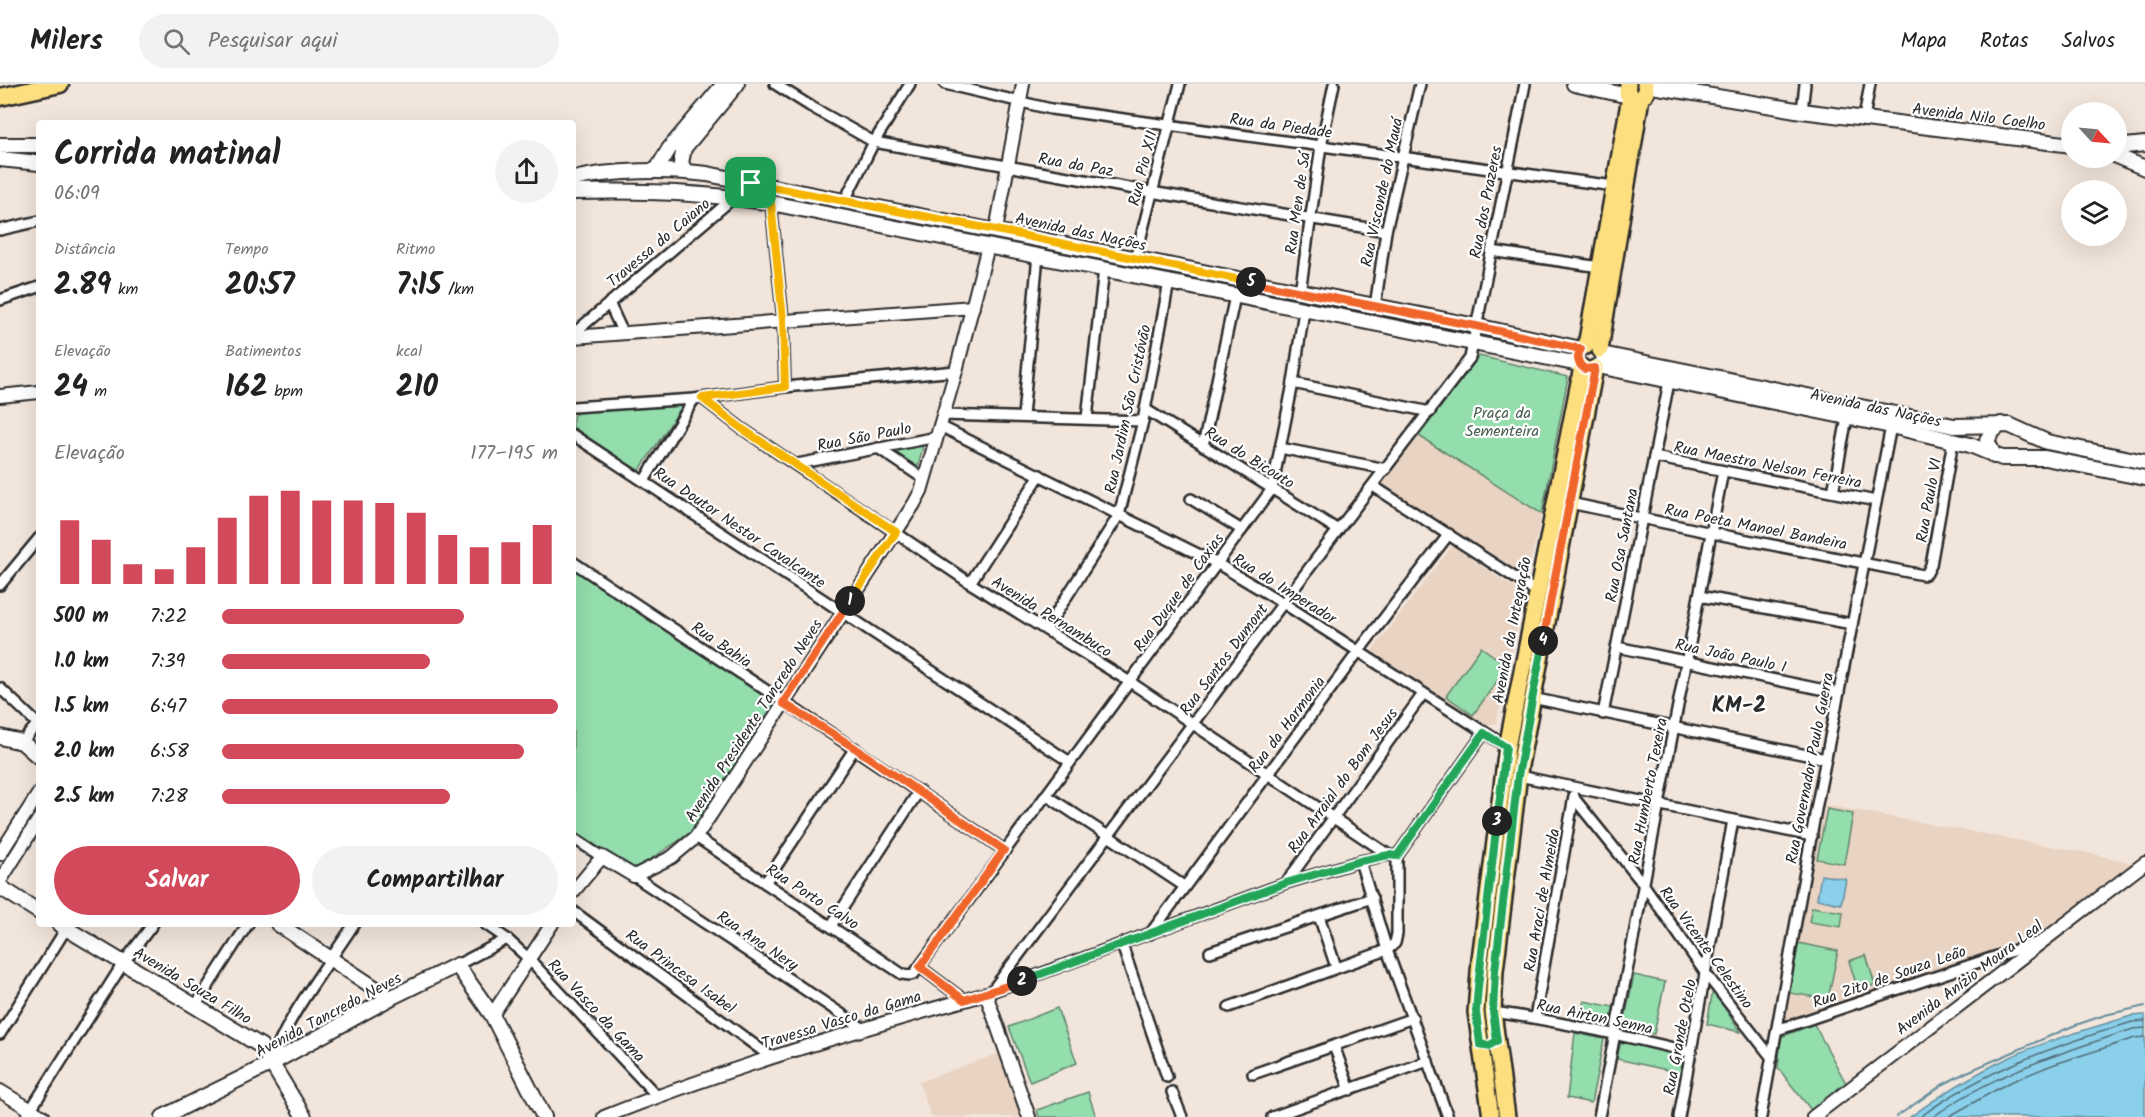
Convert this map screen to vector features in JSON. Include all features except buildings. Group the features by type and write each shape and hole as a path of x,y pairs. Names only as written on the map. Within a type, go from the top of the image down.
{"highway":[{"path":"0,97 35,87 60,84"}],"main road":[{"path":"656,171 669,149 724,84"},
{"path":"685,171 681,163 684,147 737,84"},
{"name":"Avenida Nilo Coelho","path":"1574,84 1638,91 1714,93 1740,102 2061,144"},
{"name":"Avenida da Integração","path":"1507,1117 1493,1012 1495,971 1518,776 1570,503 1600,267 1614,186 1638,91"},
{"name":"Avenida da Integração","path":"1491,1117 1476,1012 1506,747 1537,592 1590,358 1638,91"},
{"path":"2127,146 2145,144"},
{"path":"0,145 36,145"},
{"path":"2127,157 2145,158"},
{"path":"0,159 36,163"},
{"path":"2127,160 2145,168"},
{"name":"Avenida das Nações","path":"576,178 592,175 685,171 845,200 1135,260 1476,326 1669,382 1890,426 1970,445 1994,456 2010,460 2045,458 2145,478"},
{"name":"Avenida das Nações","path":"576,192 617,190 694,192 771,203 1473,343 1590,358 1954,426 2001,424 2019,428 2048,442 2145,462"},
{"path":"914,231 909,224 912,217 916,215"},
{"path":"1074,263 1077,247"},
{"path":"1994,456 1987,440 2001,424"},
{"path":"0,737 31,749"},
{"path":"0,887 36,910"},
{"name":"Avenida Souza Filho","path":"66,927 261,1046 304,1117"},
{"path":"283,927 390,998"},
{"path":"457,965 492,1015 544,1117"},
{"name":"Avenida Tancredo Neves","path":"163,1117 272,1063 390,998 457,965"},
{"path":"1480,1044 1488,1046 1497,1041"},
{"path":"1484,1070 1490,1064 1500,1067"}],"street":[{"name":"Rua da Paz","path":"775,84 874,142 1007,167 1386,231"},
{"path":"845,200 874,142 910,84"},
{"name":"Rua da Piedade","path":"945,84 1051,109 1614,186"},
{"path":"996,230 1023,84"},
{"name":"Rua Pio XII","path":"1135,260 1180,84"},
{"name":"Rua Men de Sá","path":"1300,292 1321,146 1334,84"},
{"name":"Rua Visconde do Mauá","path":"1375,307 1386,231 1419,84"},
{"name":"Rua dos Prazeres","path":"1473,343 1525,84"},
{"path":"1802,111 1805,84"},
{"path":"1864,118 1870,84"},
{"name":"Travessa do Caiano","path":"576,333 751,183"},
{"path":"771,203 783,320 785,387"},
{"path":"0,230 36,221"},
{"name":"Avenida Presidente Tancredo Neves","path":"634,876 672,857 696,837 921,492 956,371 988,246"},
{"path":"1491,251 1600,267"},
{"path":"1023,416 1038,255"},
{"path":"1087,418 1104,269"},
{"name":"Rua Jardim São Cristóvão","path":"1046,629 1119,515 1143,421 1169,282"},
{"path":"0,300 36,288"},
{"path":"1203,446 1235,296"},
{"path":"609,303 623,333"},
{"path":"576,336 973,307"},
{"name":"Rua Duque de Caxias","path":"917,970 1272,489 1293,383 1304,310"},
{"name":"Rua Santos Dumont","path":"988,993 1430,412 1470,358 1473,343"},
{"path":"576,407 698,398 785,387 956,371"},
{"name":"Rua Osa Santana","path":"1602,714 1669,382"},
{"path":"1293,383 1430,412"},
{"path":"0,396 36,392"},
{"path":"644,481 698,398"},
{"name":"Avenida Pernambuco","path":"698,398 970,583 1130,682 1393,855"},
{"name":"Rua do Bicouto","path":"1145,409 1338,530"},
{"path":"940,426 1023,416 1143,421"},
{"path":"1833,492 1847,418"},
{"name":"Rua São Paulo","path":"797,464 878,448 940,426"},
{"name":"Rua do Imperador","path":"940,426 1218,564 1283,603 1506,747 1522,754"},
{"name":"Rua Governador Paulo Guerra","path":"1761,1117 1826,759 1890,426"},
{"name":"Rua Doutor Nestor Cavalcante","path":"576,437 1070,762"},
{"name":"Rua Paulo VI","path":"1931,565 1953,441"},
{"path":"878,448 924,479"},
{"path":"1280,448 1386,469"},
{"name":"Rua Maestro Nelson Ferreira","path":"1654,457 1876,501"},
{"name":"Rua Humberto Texeira","path":"1599,1117 1723,471"},
{"path":"970,583 1040,475"},
{"path":"1373,486 1537,592"},
{"path":"1191,499 1242,530"},
{"name":"Rua Poeta Manoel Bandeira","path":"1570,503 1918,575 1928,573 1931,565"},
{"name":"Rua da Harmonia","path":"1150,934 1358,652 1449,534"},
{"path":"0,585 36,542"},
{"name":"Rua Bahia","path":"576,564 783,703 855,748 1004,850"},
{"path":"1699,596 1852,624"},
{"name":"Rua João Paulo I","path":"1617,647 1839,693"},
{"path":"0,688 36,721"},
{"name":"Rua Arraial do Bom Jesus","path":"1286,883 1423,694"},
{"path":"1532,698 1826,759"},
{"path":"31,749 36,730"},
{"path":"1229,1008 1387,950 1395,944 1397,934 1393,855 1484,733"},
{"path":"765,883 855,748"},
{"path":"1518,776 1575,793 1658,806 1812,836"},
{"path":"831,926 919,791"},
{"name":"Rua Vicente Celestino","path":"1575,793 1644,885 1706,974 1772,1058"},
{"name":"Rua Araci de Almeida","path":"1535,1018 1575,793"},
{"path":"1046,795 1184,886"},
{"path":"0,854 36,797"},
{"name":"Rua Grande Otelo","path":"1679,1117 1733,820"},
{"path":"0,881 36,824"},
{"name":"Rua Porto Calvo","path":"696,837 902,974 910,975 917,970 964,1000"},
{"path":"576,840 634,876"},
{"name":"Travessa Vasco da Gama","path":"603,1117 771,1057 988,993 1286,883 1360,861 1393,855"},
{"path":"576,888 602,857"},
{"path":"1360,861 1387,950 1448,1117"},
{"name":"Avenida Anízio Moura Leal","path":"1813,1117 2145,863"},
{"name":"Rua Ana Nery","path":"634,876 864,1029"},
{"path":"1210,952 1372,898"},
{"name":"Rua Princesa Isabel","path":"576,912 771,1057"},
{"path":"1318,916 1336,967"},
{"path":"0,1034 63,927"},
{"path":"28,1113 124,962 151,927"},
{"path":"196,1005 246,927"},
{"path":"272,1063 276,1049 299,1007 352,927"},
{"name":"Rua Vasco da Gama","path":"489,927 529,959 657,1096"},
{"path":"492,1015 550,927"},
{"name":"Avenida Tancredo Neves","path":"457,965 507,939"},
{"name":"Rua Zito de Souza Leão","path":"1777,1030 2046,939"},
{"path":"1122,945 1167,1077"},
{"path":"988,993 1029,1117"},
{"name":"Rua Airton Senna","path":"1493,1012 1615,1034 1690,1053"},
{"path":"1253,1074 1413,1018"},
{"path":"1334,1046 1350,1090"},
{"path":"1272,1117 1428,1061"},
{"path":"0,1091 28,1113 43,1117"},
{"path":"1172,1092 1182,1117"}],"shaded area":[{"path":"1419,436 1542,514 1528,571 1518,572 1380,486"},
{"path":"1452,546 1525,595 1496,723 1486,725 1372,651"},
{"path":"1825,805 2093,854 2136,864 2045,935 1784,1020"},
{"path":"1000,1053 1022,1117 931,1117 919,1082"}],"green space":[{"name":"Praça da Sementeira","path":"1479,356 1568,377 1542,514 1419,436"},
{"path":"683,405 639,471 576,429 576,414 579,411"},
{"path":"924,442 918,467 883,447"},
{"path":"576,571 775,704 690,833 630,873 576,836"},
{"path":"1481,647 1508,666 1473,715 1446,696"},
{"path":"1827,809 1853,814 1844,864 1817,859"},
{"path":"1812,907 1843,912 1841,927 1809,922"},
{"path":"1798,943 1838,951 1828,999 1789,993"},
{"path":"1866,955 1875,985 1858,990 1849,961"},
{"path":"1634,975 1665,982 1654,1034 1623,1028"},
{"path":"1713,989 1740,1032 1707,1024"},
{"path":"1584,1001 1614,1007 1611,1024 1580,1017"},
{"path":"1057,1008 1077,1063 1030,1082 1009,1027"},
{"path":"1814,1024 1847,1085 1811,1110 1778,1068 1781,1037"},
{"path":"1575,1033 1604,1039 1591,1103 1567,1098"},
{"path":"1621,1040 1685,1054 1681,1073 1617,1059"},
{"path":"1088,1092 1096,1117 1039,1117 1037,1110"}],"water":[{"path":"1821,875 1846,879 1841,904 1817,899"},
{"path":"2145,1015 2145,1117 1910,1117 1963,1082 2012,1056 2131,1016"}],"waterway":[{"path":"1896,1117 1942,1085 1965,1073 2073,1026 2105,1015 2145,1006"}],"district":[{"name":"KM-2","path":"1739,704"}],"route":[{"path":"751,183 1476,326 1581,349 1577,356 1579,364 1585,369 1595,368 1518,776 1493,990 1494,1027 1497,1041 1488,1046 1480,1044 1476,1012 1480,959 1506,747 1484,733 1397,856 1389,855 1360,861 1286,883 1122,945 964,1000 920,967 1004,850 855,748 783,703 896,532 741,428 702,398 785,387 783,320 771,203 734,197 751,183"}]}
